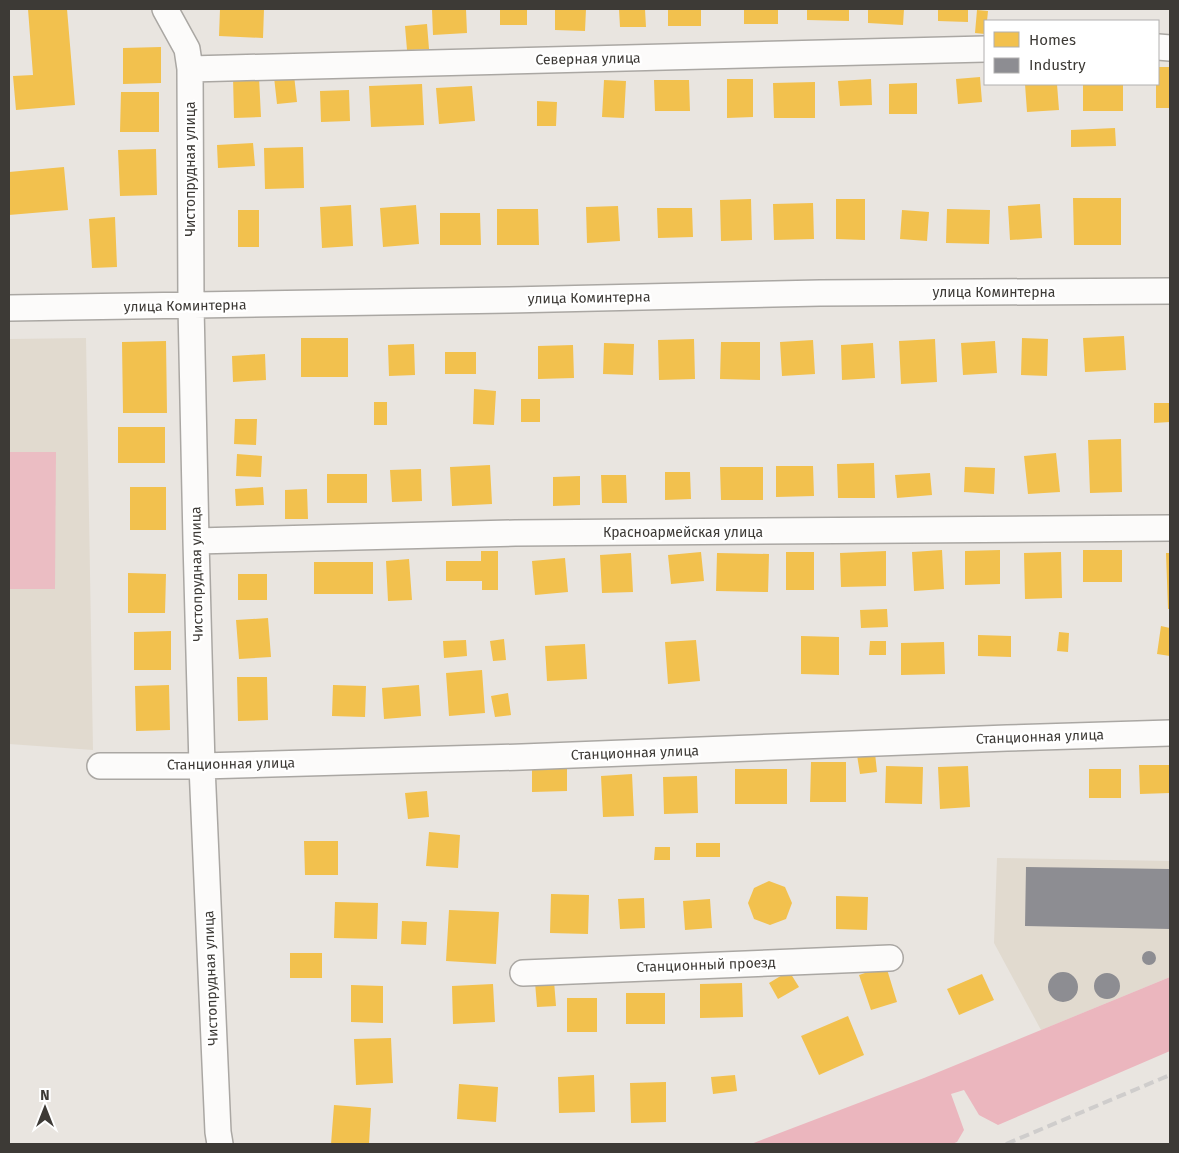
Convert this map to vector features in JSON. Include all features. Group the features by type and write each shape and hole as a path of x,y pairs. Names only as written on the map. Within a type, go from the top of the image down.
{"street":[{"name":"Чистопрудная улица","path":"165,9 187,49 190,69 191,306 202,766 220,1144"},
{"name":"Северная улица","path":"190,69 984,49"},
{"name":"улица Коминтерна","path":"9,308 528,300 820,293 1170,291"},
{"name":"Красноармейская улица","path":"196,542 515,533 1170,528"},
{"name":"Станционная улица","path":"100,766 202,766 522,757 1125,733 1170,733"},
{"name":"Станционный проезд","path":"523,973 890,958"}],"shaded area":[{"path":"86,338 93,750 9,744 9,339"},
{"path":"9,452 56,452 55,589 9,589"},
{"path":"997,858 1170,861 1170,977 1041,1030 994,943"},
{"path":"1170,977 1170,1051 998,1125 979,1115 964,1090 951,1094 964,1130 957,1142 952,1144 751,1144 924,1078"}],"building: Homes":[{"path":"28,9 67,9 75,105 16,110 13,76 33,75"},
{"path":"220,9 264,9 263,38 219,36"},
{"path":"432,9 466,9 467,33 433,35"},
{"path":"500,9 527,9 527,25 500,25"},
{"path":"555,9 586,9 585,31 555,30"},
{"path":"619,9 645,9 646,27 620,27"},
{"path":"668,9 701,9 701,26 668,26"},
{"path":"744,9 778,9 778,24 744,24"},
{"path":"807,9 849,9 849,21 807,20"},
{"path":"868,9 904,9 903,25 868,23"},
{"path":"938,9 968,9 968,22 938,21"},
{"path":"977,10 988,11 987,20 984,20 984,34 975,33"},
{"path":"427,24 429,49 407,50 405,26"},
{"path":"161,47 161,83 123,84 123,48"},
{"path":"1159,67 1170,67 1170,108 1156,108 1156,85 1159,85"},
{"path":"294,75 297,102 277,104 274,77"},
{"path":"233,77 259,77 261,117 234,118"},
{"path":"980,77 982,102 958,104 956,79"},
{"path":"727,79 753,79 753,117 727,118"},
{"path":"871,79 872,105 840,106 838,81"},
{"path":"604,80 626,81 624,118 602,117"},
{"path":"654,80 689,80 690,111 655,111"},
{"path":"815,82 815,118 774,118 773,83"},
{"path":"917,83 917,114 889,114 889,84"},
{"path":"422,84 424,125 371,127 369,86"},
{"path":"1025,85 1057,85 1059,110 1027,112"},
{"path":"1083,85 1123,85 1123,111 1083,111"},
{"path":"472,86 475,121 439,124 436,88"},
{"path":"349,90 350,121 321,122 320,91"},
{"path":"121,92 159,92 159,132 120,132"},
{"path":"537,101 557,102 556,126 537,126"},
{"path":"1115,128 1116,146 1071,147 1071,130"},
{"path":"253,143 255,166 218,168 217,145"},
{"path":"303,147 304,188 265,189 264,148"},
{"path":"156,149 157,195 120,196 118,150"},
{"path":"64,167 68,210 9,215 9,172"},
{"path":"1073,198 1121,198 1121,245 1074,245"},
{"path":"751,199 752,240 721,241 720,200"},
{"path":"836,199 865,199 865,240 836,239"},
{"path":"813,203 814,239 774,240 773,204"},
{"path":"1040,204 1042,238 1010,240 1008,206"},
{"path":"351,205 353,246 322,248 320,207"},
{"path":"416,205 419,244 383,247 380,208"},
{"path":"618,206 620,241 587,243 586,207"},
{"path":"657,208 692,208 693,237 658,238"},
{"path":"497,209 538,209 539,245 497,245"},
{"path":"947,209 990,210 989,244 946,243"},
{"path":"238,210 259,210 259,247 238,247"},
{"path":"902,210 929,212 927,241 900,239"},
{"path":"440,213 480,213 481,245 440,245"},
{"path":"115,217 117,267 92,268 89,219"},
{"path":"1124,336 1126,370 1085,372 1083,338"},
{"path":"301,338 348,338 348,377 301,377"},
{"path":"1022,338 1048,339 1047,376 1021,375"},
{"path":"694,339 695,379 659,380 658,340"},
{"path":"935,339 937,382 901,384 899,341"},
{"path":"813,340 815,374 782,376 780,342"},
{"path":"166,341 167,413 123,413 122,342"},
{"path":"995,341 997,373 963,375 961,343"},
{"path":"721,342 760,342 760,380 720,379"},
{"path":"604,343 634,344 633,375 603,374"},
{"path":"873,343 875,378 842,380 841,345"},
{"path":"414,344 415,375 389,376 388,345"},
{"path":"573,345 574,378 538,379 538,346"},
{"path":"445,352 476,352 476,374 445,374"},
{"path":"265,354 266,380 233,382 232,356"},
{"path":"474,389 496,391 494,425 473,424"},
{"path":"521,399 540,399 540,422 521,422"},
{"path":"374,402 387,402 387,425 374,425"},
{"path":"1154,403 1170,403 1170,422 1154,423"},
{"path":"235,419 257,419 256,445 234,444"},
{"path":"118,427 165,427 165,463 118,463"},
{"path":"1121,439 1122,492 1090,493 1088,440"},
{"path":"1056,453 1060,492 1028,494 1024,456"},
{"path":"237,454 262,456 261,477 236,476"},
{"path":"874,463 875,498 838,498 837,464"},
{"path":"490,465 492,504 452,506 450,467"},
{"path":"776,466 813,466 814,496 776,497"},
{"path":"720,467 763,467 763,500 721,500"},
{"path":"965,467 995,468 994,494 964,492"},
{"path":"421,469 422,501 392,502 390,470"},
{"path":"665,472 690,472 691,499 665,500"},
{"path":"930,473 932,495 897,498 895,475"},
{"path":"327,474 367,474 367,503 327,503"},
{"path":"601,475 626,475 627,503 602,503"},
{"path":"580,476 580,505 553,506 553,477"},
{"path":"130,487 166,487 166,530 130,530"},
{"path":"263,487 264,505 236,506 235,489"},
{"path":"307,489 308,519 285,519 285,490"},
{"path":"942,550 944,589 914,591 912,552"},
{"path":"1000,550 1000,584 965,585 965,551"},
{"path":"1083,550 1122,550 1122,582 1083,582"},
{"path":"481,551 498,551 498,590 482,590 482,581 446,581 446,561 481,561"},
{"path":"886,551 886,586 841,587 840,553"},
{"path":"701,552 704,581 671,584 668,555"},
{"path":"786,552 814,552 814,590 786,590"},
{"path":"1061,552 1062,598 1025,599 1024,553"},
{"path":"631,553 633,592 602,593 600,555"},
{"path":"717,553 769,554 768,592 716,591"},
{"path":"1166,553 1170,553 1170,609 1168,609"},
{"path":"565,558 568,592 535,595 532,561"},
{"path":"409,559 412,600 388,601 386,561"},
{"path":"314,562 373,562 373,594 314,594"},
{"path":"128,573 166,574 165,613 128,613"},
{"path":"238,574 267,574 267,600 238,600"},
{"path":"887,609 888,627 861,628 860,610"},
{"path":"268,618 271,657 239,659 236,620"},
{"path":"1161,626 1170,628 1170,656 1157,654"},
{"path":"171,631 171,670 134,670 134,632"},
{"path":"1059,632 1069,633 1068,652 1057,651"},
{"path":"978,635 1011,636 1011,657 978,656"},
{"path":"801,636 839,637 839,675 801,674"},
{"path":"504,639 506,660 493,661 490,641"},
{"path":"466,640 467,656 444,658 443,641"},
{"path":"696,640 700,681 668,684 665,642"},
{"path":"870,641 886,641 886,655 869,655"},
{"path":"944,642 945,674 901,675 901,643"},
{"path":"585,644 587,679 547,681 545,646"},
{"path":"482,670 485,713 449,716 446,673"},
{"path":"237,677 267,677 268,720 238,721"},
{"path":"169,685 170,730 136,731 135,686"},
{"path":"333,685 366,686 365,717 332,716"},
{"path":"419,685 421,716 384,719 382,688"},
{"path":"508,693 511,715 495,717 491,696"},
{"path":"875,753 877,772 860,774 857,755"},
{"path":"811,762 846,762 846,802 810,802"},
{"path":"567,765 567,791 532,792 532,766"},
{"path":"1139,765 1170,765 1170,793 1140,794"},
{"path":"886,766 923,767 922,804 885,803"},
{"path":"968,766 970,807 940,809 938,767"},
{"path":"735,769 787,769 787,804 735,804"},
{"path":"1089,769 1121,769 1121,798 1089,798"},
{"path":"632,774 634,816 603,817 601,776"},
{"path":"697,776 698,813 664,814 663,777"},
{"path":"427,791 429,817 408,819 405,793"},
{"path":"429,832 460,835 458,868 426,866"},
{"path":"304,841 338,841 338,875 305,875"},
{"path":"696,843 720,843 720,857 696,857"},
{"path":"655,847 670,847 670,860 654,860"},
{"path":"769,881 785,887 792,903 786,919 770,925 754,919 748,903 754,888"},
{"path":"551,894 589,895 588,934 550,933"},
{"path":"836,896 868,897 867,930 836,929"},
{"path":"644,898 645,928 620,929 618,899"},
{"path":"710,899 712,928 685,930 683,901"},
{"path":"335,902 378,903 377,939 334,938"},
{"path":"449,910 499,912 496,964 446,961"},
{"path":"402,921 427,922 426,945 401,944"},
{"path":"290,953 322,953 322,978 290,978"},
{"path":"886,966 897,1002 871,1010 859,975"},
{"path":"789,971 799,987 778,999 769,983"},
{"path":"982,974 994,1000 959,1015 947,989"},
{"path":"554,981 556,1006 537,1007 535,982"},
{"path":"742,983 743,1017 700,1018 700,984"},
{"path":"493,984 495,1022 453,1024 452,986"},
{"path":"351,985 383,986 383,1023 351,1022"},
{"path":"626,993 665,993 665,1024 626,1024"},
{"path":"567,998 597,998 597,1032 567,1032"},
{"path":"848,1016 864,1055 819,1075 801,1036"},
{"path":"391,1038 393,1083 356,1085 354,1039"},
{"path":"594,1075 595,1112 559,1113 558,1077"},
{"path":"735,1075 737,1091 713,1094 711,1077"},
{"path":"666,1082 666,1122 631,1123 630,1083"},
{"path":"459,1084 498,1087 496,1122 457,1119"},
{"path":"334,1105 371,1108 369,1144 331,1144"}],"building: Industry":[{"path":"1026,867 1170,869 1170,929 1025,926"},
{"path":"1146,951 1152,951 1156,958 1152,965 1146,965 1142,961 1142,955"},
{"path":"1063,972 1073,977 1078,987 1073,997 1063,1002 1053,997 1048,987 1053,977"},
{"path":"1107,973 1116,977 1120,986 1116,995 1107,999 1098,995 1094,986 1098,977"}],"railway":[{"path":"1006,1144 1170,1075"}]}
